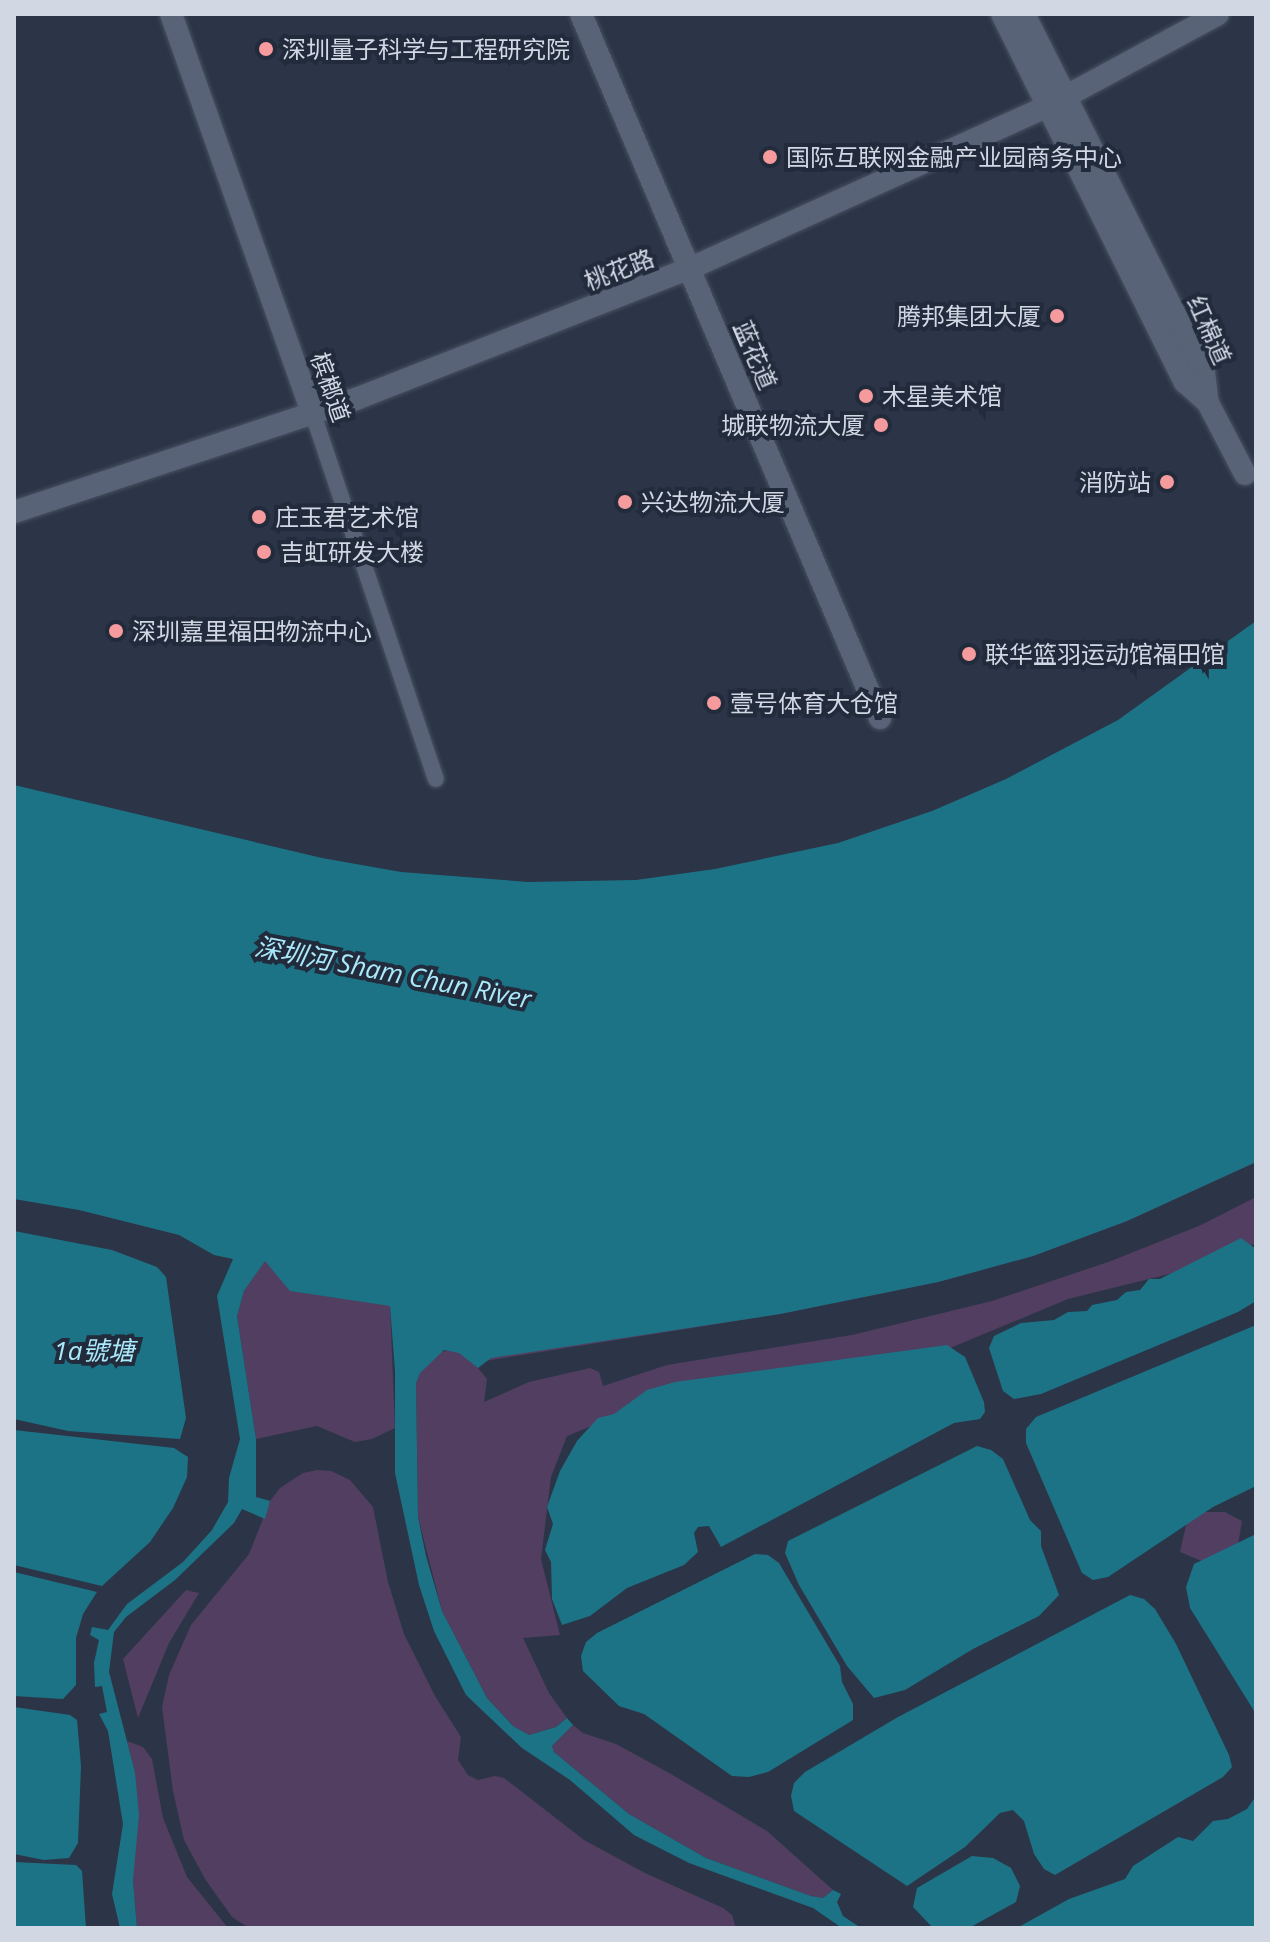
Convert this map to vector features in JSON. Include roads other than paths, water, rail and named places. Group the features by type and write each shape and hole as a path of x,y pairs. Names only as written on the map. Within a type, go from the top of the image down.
{"main road":[{"name":"槟榔道","path":"171,14 313,414"},
{"name":"蓝花道","path":"581,14 880,718"},
{"name":"红棉道","path":"1002,14 1057,101 1204,372 1208,403 1245,474"},
{"name":"红棉道","path":"1024,14 1057,101"},
{"name":"桃花路","path":"14,512 313,414 691,268 1057,101 1218,14"}],"street":[{"name":"槟榔道","path":"313,414 436,779"}],"water":[{"name":"深圳河 Sham Chun River","path":"1256,621 1256,1162 1127,1221 1033,1256 938,1282 780,1314 491,1358 478,1368 459,1353 444,1350 420,1373 416,1383 418,1517 426,1556 442,1611 487,1698 513,1726 529,1735 556,1727 567,1718 573,1725 552,1746 554,1752 629,1814 706,1858 811,1896 823,1898 833,1890 841,1894 837,1902 843,1916 861,1928 842,1928 813,1908 689,1863 634,1835 570,1780 522,1748 466,1695 434,1631 419,1585 395,1473 395,1371 390,1306 290,1291 265,1261 244,1291 237,1316 256,1439 256,1497 270,1501 265,1519 242,1509 234,1523 175,1580 126,1617 114,1632 109,1672 135,1772 139,1815 133,1880 137,1928 120,1928 112,1894 123,1824 108,1731 99,1714 107,1712 102,1686 95,1687 94,1663 99,1640 90,1635 92,1627 108,1630 127,1604 183,1562 212,1530 228,1502 229,1478 240,1439 217,1296 233,1259 214,1255 179,1235 79,1210 14,1199 14,785 322,858 401,872 528,882 636,880 715,869 838,843 932,811 1006,779 1118,720"},
{"name":"1a號塘","path":"14,1231 112,1250 157,1267 166,1277 186,1418 180,1439 68,1431 14,1419"},
{"path":"1241,1238 1256,1249 1256,1301 1238,1312 1041,1394 1014,1399 1003,1391 989,1348 994,1336 1021,1323 1054,1320 1068,1312 1087,1311 1092,1305 1117,1300 1126,1292 1140,1290 1149,1279 1160,1279"},
{"path":"1256,1325 1256,1486 1213,1507 1108,1577 1093,1580 1082,1573 1026,1443 1026,1429 1036,1417"},
{"path":"947,1345 965,1357 984,1402 985,1412 980,1419 954,1423 721,1547 709,1526 698,1527 694,1533 698,1552 684,1565 627,1588 590,1616 562,1625 552,1599 551,1562 545,1550 553,1524 547,1507 560,1471 577,1441 598,1418 614,1414 647,1390 675,1382"},
{"name":"1a號塘","path":"14,1430 174,1448 188,1457 187,1477 173,1508 150,1542 102,1586 14,1565"},
{"path":"977,1446 991,1450 1003,1459 1030,1520 1041,1531 1041,1546 1059,1595 1039,1616 973,1649 905,1690 874,1698 847,1666 799,1585 785,1553 788,1541"},
{"path":"1256,1534 1256,1714 1190,1608 1186,1587 1194,1564"},
{"path":"755,1554 768,1555 779,1563 840,1666 842,1682 853,1704 853,1720 768,1772 749,1777 732,1776 644,1714 619,1706 583,1671 581,1656 586,1642 597,1633"},
{"path":"14,1572 97,1592 83,1614 76,1638 76,1685 63,1699 14,1696"},
{"path":"1130,1595 1144,1599 1155,1609 1176,1644 1229,1755 1232,1767 1223,1777 1055,1875 1044,1869 1034,1854 1024,1821 1013,1810 1000,1813 965,1847 907,1886 794,1811 791,1796 794,1783 805,1772 898,1717"},
{"path":"14,1707 70,1715 77,1720 81,1766 78,1843 69,1858 44,1860 14,1854"},
{"path":"1256,1796 1256,1928 1017,1928 1069,1899 1125,1879 1133,1866 1178,1837 1193,1841 1213,1821 1228,1819 1247,1809"},
{"path":"972,1856 993,1858 1011,1868 1020,1886 1016,1902 969,1928 933,1928 913,1907 917,1888"},
{"path":"14,1862 76,1865 82,1871 86,1928 14,1928"}],"place":[{"name":"深圳量子科学与工程研究院","path":"266,49"},
{"name":"国际互联网金融产业园商务中心","path":"770,157"},
{"name":"腾邦集团大厦","path":"1057,316"},
{"name":"木星美术馆","path":"866,396"},
{"name":"城联物流大厦","path":"881,425"},
{"name":"消防站","path":"1167,482"},
{"name":"兴达物流大厦","path":"625,502"},
{"name":"庄玉君艺术馆","path":"259,517"},
{"name":"吉虹研发大楼","path":"264,552"},
{"name":"深圳嘉里福田物流中心","path":"116,631"},
{"name":"联华篮羽运动馆福田馆","path":"969,654"},
{"name":"壹号体育大仓馆","path":"714,703"}]}
